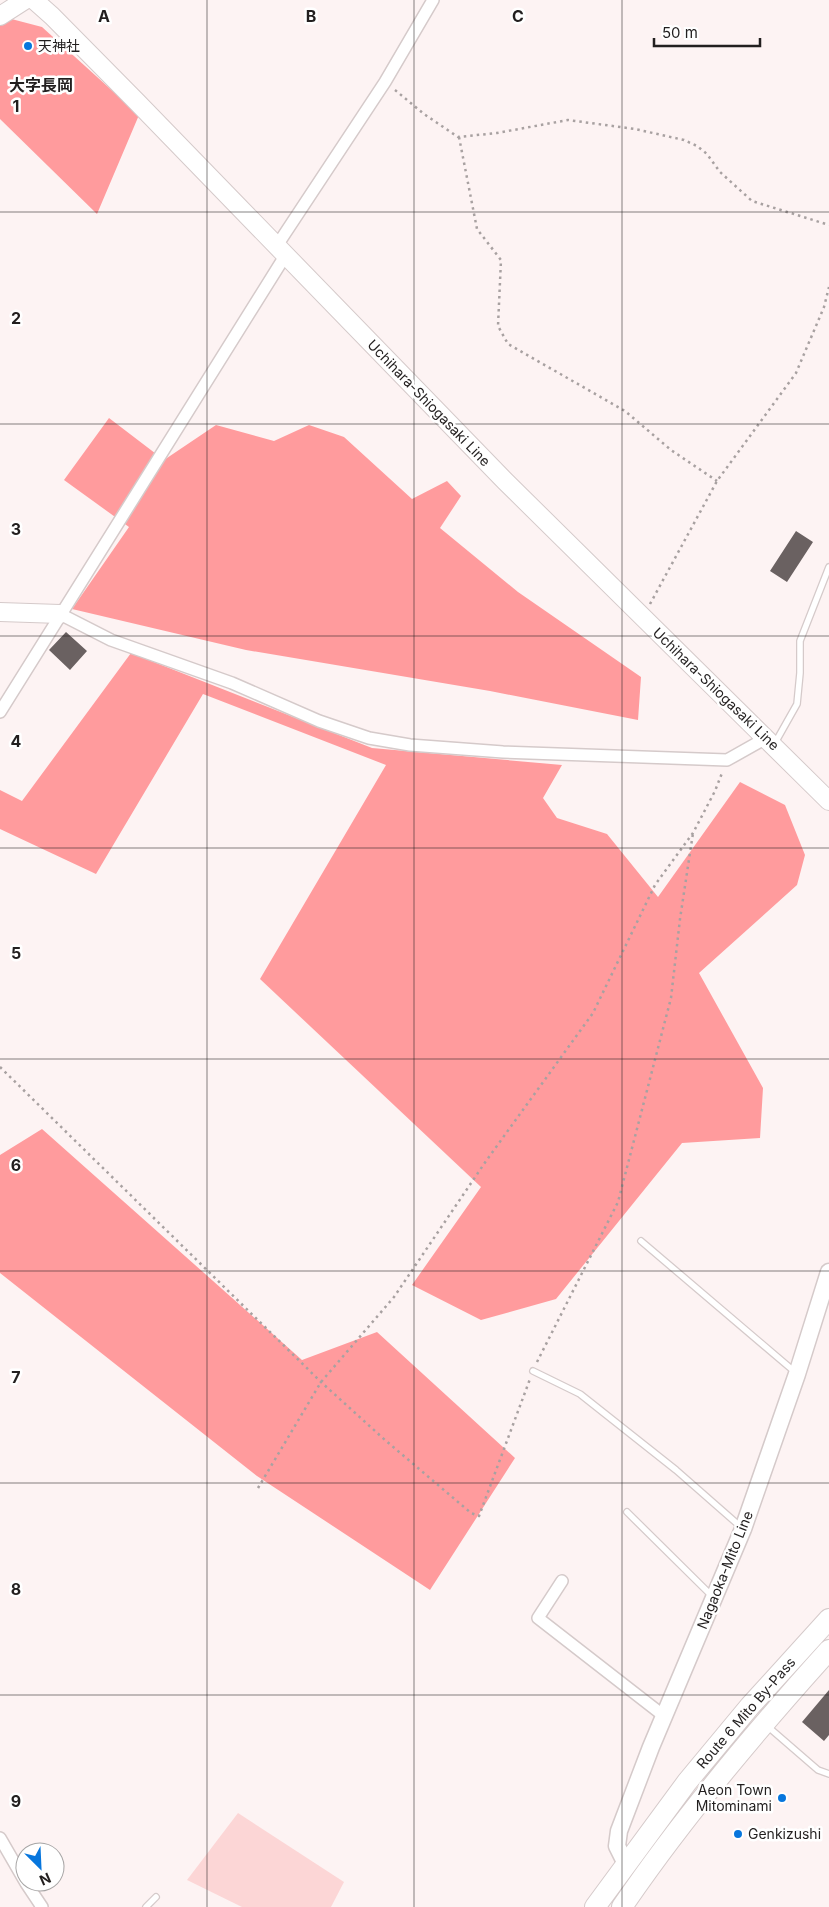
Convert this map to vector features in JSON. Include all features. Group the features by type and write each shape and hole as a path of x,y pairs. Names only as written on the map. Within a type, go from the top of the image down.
{"highway":[{"name":"Route 6 Mito By-Pass","path":"595,1907 693,1775 750,1706 829,1619"},
{"name":"Route 6 Mito By-Pass","path":"622,1907 669,1839 763,1723 829,1650"}],"main road":[{"path":"0,16 25,0"},
{"name":"Uchihara-Shiogasaki Line","path":"34,0 52,16 505,481 829,801"},
{"path":"0,612 60,614"},
{"name":"Nagaoka-Mito Line","path":"626,1864 617,1846 619,1831 664,1716 743,1529 797,1374 824,1309 829,1272"}],"street":[{"path":"0,712 280,252 386,82 433,0"},
{"path":"60,614 111,640 232,683 319,721 369,738 410,745 503,752 727,760 770,741"},
{"path":"562,1581 538,1618 664,1716"},
{"path":"0,1838 26,1884 42,1907"}],"lane":[{"path":"770,741 797,704 800,673 800,641 829,567"},
{"path":"641,1241 797,1374"},
{"path":"533,1371 580,1394 676,1470 743,1529"},
{"path":"627,1512 714,1599"},
{"path":"763,1723 818,1770 829,1774"},
{"path":"146,1907 156,1897"}],"path":[{"path":"386,82 424,114 459,137 496,133 568,120 634,129 684,140 697,146 707,154 720,172 752,201 829,225"},
{"path":"459,137 477,229 501,260 498,326 508,344 625,411 671,450 717,481"},
{"path":"643,618 717,481 796,373 824,308 829,287"},
{"path":"258,1488 321,1382 394,1297 486,1161 593,1013 655,885 693,833 715,791 727,760"},
{"path":"0,1067 321,1382 385,1440 457,1501 479,1516 533,1371 618,1202 671,998 680,919 693,833"}],"shaded area":[{"path":"0,16 42,27 139,115 97,214 0,119"},
{"path":"109,418 164,460 216,425 274,441 309,425 344,437 412,499 447,481 461,496 440,528 518,592 641,677 638,720 490,691 246,650 72,609 129,527 64,480"},
{"path":"131,653 372,748 562,765 543,798 557,818 607,834 658,897 740,782 785,805 805,855 797,885 699,973 763,1088 760,1138 682,1143 556,1299 481,1320 412,1285 481,1187 260,979 386,765 203,694 96,874 0,829 0,790 22,801"},
{"path":"42,1129 302,1360 377,1332 515,1458 430,1590 257,1476 0,1273 0,1155"},
{"path":"238,1813 344,1882 331,1907 242,1907 187,1880"}],"building":[{"path":"796,531 813,542 787,582 770,571"},
{"path":"66,632 87,651 70,670 49,650"},
{"path":"829,1690 829,1735 824,1741 802,1722"}],"place":[{"name":"天神社","path":"28,46"},
{"name":"Aeon Town Mitominami","path":"782,1798"},
{"name":"Genkizushi","path":"738,1834"}],"district":[{"name":"大字長岡","path":"41,85"}]}
